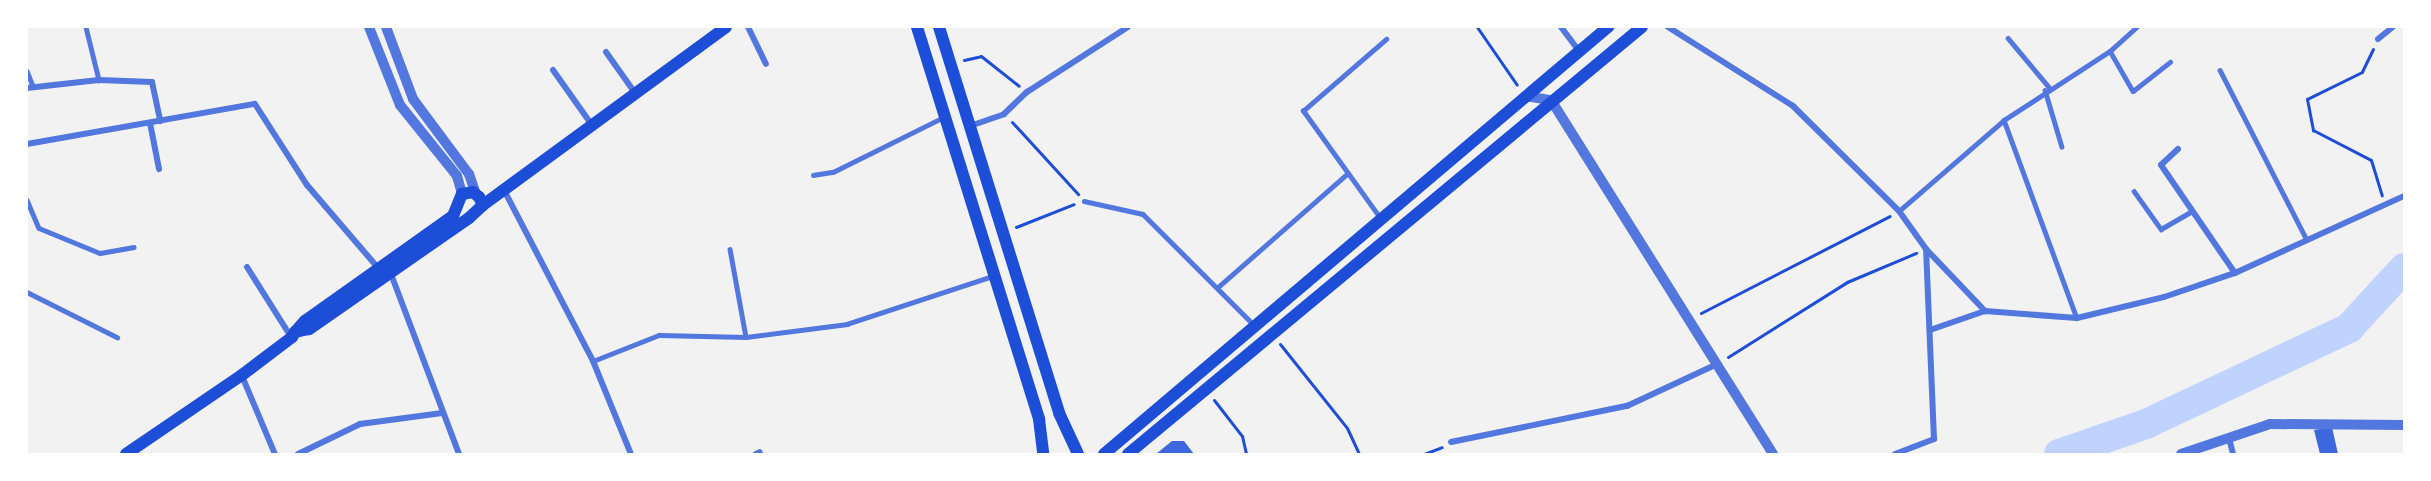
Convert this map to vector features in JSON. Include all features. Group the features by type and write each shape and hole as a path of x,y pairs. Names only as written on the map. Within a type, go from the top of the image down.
{"main road":[{"path":"126,454 242,375 293,335 305,321 385,272 480,199 504,190 726,27"},
{"path":"917,27 1039,420 1043,454"},
{"path":"939,27 1059,413 1078,454"},
{"path":"1104,454 1608,27"},
{"path":"1128,454 1551,100 1642,27"},
{"path":"385,272 453,216 462,194 480,199"}],"street":[{"path":"369,27 400,105 457,177 462,194"},
{"path":"386,27 413,99 469,174 480,199"},
{"path":"748,27 766,64"},
{"path":"970,126 1004,114 1027,92 1128,27"},
{"path":"1561,27 1579,51"},
{"path":"1668,27 1793,106 1899,211 1926,249 1985,311"},
{"path":"2378,39 2392,27"},
{"path":"606,52 635,93"},
{"path":"554,70 592,125"},
{"path":"30,87 99,80 152,82 160,121"},
{"path":"1525,96 1551,100 1690,318 1773,454"},
{"path":"27,144 255,105 307,185 385,272 459,454"},
{"path":"150,123 159,169"},
{"path":"2178,149 2161,165 2191,212 2235,273"},
{"path":"504,190 593,361 631,454"},
{"path":"1930,330 1985,311 2077,318 2235,273 2306,238 2404,195"},
{"path":"1895,454 1934,439 1926,249"},
{"path":"247,267 293,335"},
{"path":"1452,442 1627,406 1717,364"},
{"path":"242,375 275,454"},
{"path":"298,454 360,424 442,413"},
{"path":"2181,454 2270,424 2404,425"},
{"path":"2229,438 2233,454"}],"lane":[{"path":"86,27 99,80"},
{"path":"1899,211 2004,120 2047,89 2110,51 2137,27"},
{"path":"2008,38 2047,89 2062,147"},
{"path":"1380,218 1303,111 1386,39"},
{"path":"2110,51 2133,91 2170,62"},
{"path":"2220,70 2306,238"},
{"path":"27,71 30,87"},
{"path":"813,175 833,172 944,117"},
{"path":"2004,120 2077,318"},
{"path":"1217,288 1348,173"},
{"path":"2134,191 2161,229 2191,212"},
{"path":"27,200 39,228 100,253 133,248"},
{"path":"1084,201 1143,214 1254,325"},
{"path":"730,249 746,337"},
{"path":"593,361 659,335 746,337 847,324 993,276"},
{"path":"27,292 117,338"}],"path":[{"path":"1477,27 1525,96"},
{"path":"2378,39 2362,72 2307,99 2313,130 2372,160 2385,203"},
{"path":"950,64 981,56 1027,92"},
{"path":"1004,114 1084,201 1004,232"},
{"path":"1690,318 1899,211"},
{"path":"1717,364 1848,282 1926,249"},
{"path":"1272,333 1347,428 1359,454"},
{"path":"1206,389 1242,436 1246,454"},
{"path":"1424,454 1452,442"}],"building":[{"path":"2332,427 2338,454 2320,454 2314,430"},
{"path":"1172,441 1184,441 1194,454 1156,454"}],"waterway":[{"path":"2059,454 2146,424 2349,328 2404,268"}]}
